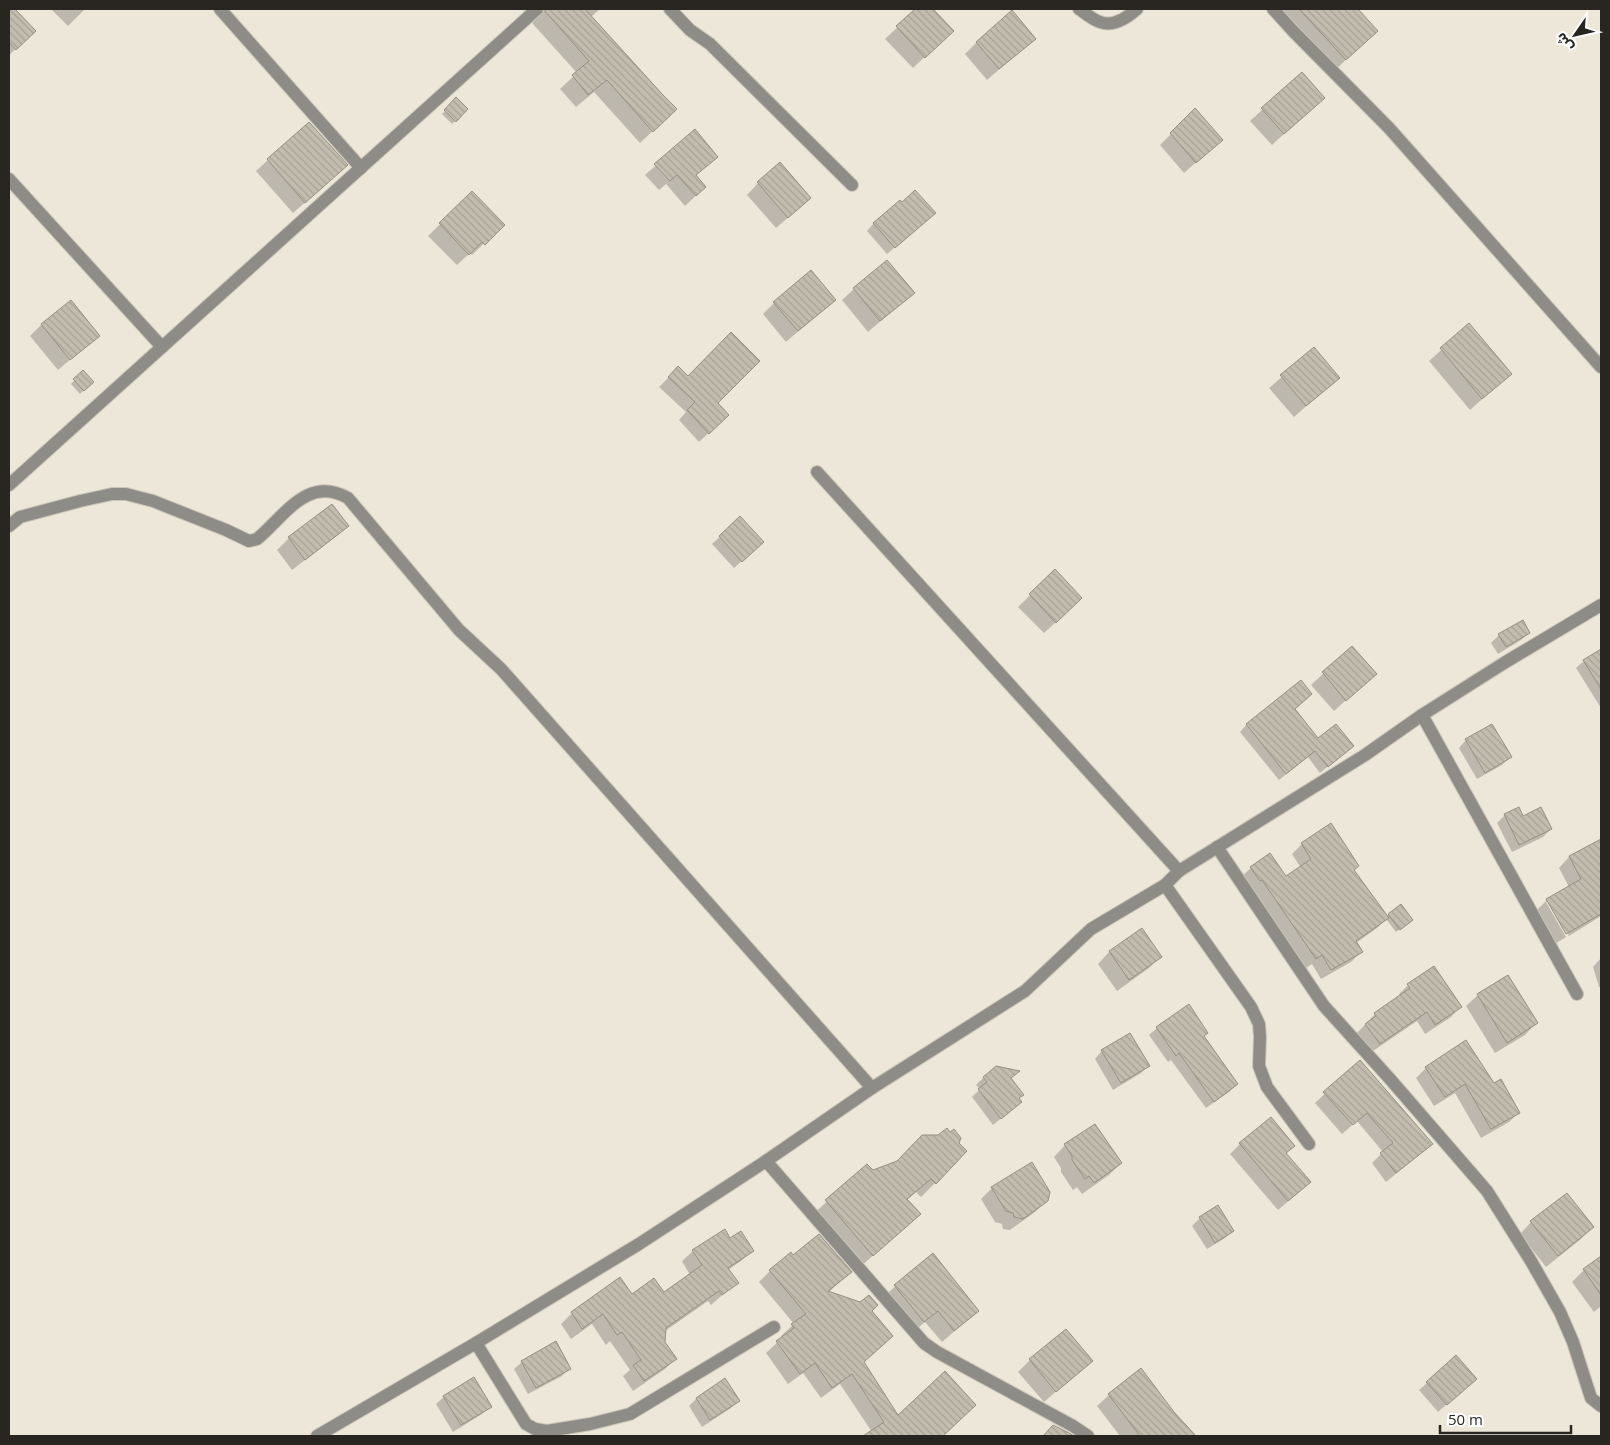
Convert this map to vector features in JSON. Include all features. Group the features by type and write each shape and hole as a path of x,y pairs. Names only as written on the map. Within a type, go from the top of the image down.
{"street":[{"path":"220,9 361,168"},
{"path":"9,484 537,9"},
{"path":"670,9 690,30 710,44 852,186"},
{"path":"1079,9 1100,23 1114,23 1137,9"},
{"path":"1274,9 1293,31 1389,128 1601,367"},
{"path":"9,179 162,347"},
{"path":"817,472 1178,871"},
{"path":"9,526 20,516 112,494 126,494 153,501 249,541 257,539 293,504 309,494 328,491 338,492 348,498 459,630 501,669 872,1088"},
{"path":"317,1436 476,1343 639,1244 766,1161 872,1088 1025,991 1091,929 1165,885 1178,871 1365,755 1422,715 1504,662 1601,605"},
{"path":"1422,715 1577,994"},
{"path":"1217,846 1324,1006 1487,1191 1531,1261 1560,1312 1573,1342 1591,1398 1601,1406"},
{"path":"1165,885 1251,1007 1259,1024 1259,1066 1267,1087 1309,1144"},
{"path":"766,1161 924,1342 937,1352 1088,1436"},
{"path":"476,1343 526,1424 535,1430 547,1431 590,1424 630,1414 774,1327"}],"building":[{"path":"9,9 15,9 36,31 16,50 9,42"},
{"path":"545,9 585,9 677,109 653,132 607,80 588,95 572,75 589,61"},
{"path":"915,9 933,9 954,31 925,58 896,26"},
{"path":"1299,9 1358,9 1378,31 1346,60"},
{"path":"1012,10 1036,39 999,69 976,42"},
{"path":"1302,72 1325,98 1284,134 1261,108"},
{"path":"456,97 468,109 456,122 444,110"},
{"path":"1195,108 1223,140 1196,163 1170,133"},
{"path":"309,122 348,165 305,203 267,159"},
{"path":"695,129 718,157 696,175 706,187 696,196 677,175 670,181 654,164"},
{"path":"780,162 811,198 788,218 757,182"},
{"path":"915,190 936,213 895,248 873,223"},
{"path":"472,191 505,225 485,245 482,242 469,255 439,223"},
{"path":"887,260 915,293 880,321 853,288"},
{"path":"811,270 836,300 798,331 773,302"},
{"path":"71,300 100,336 70,360 41,324"},
{"path":"1469,323 1512,374 1482,399 1440,348"},
{"path":"731,332 760,361 718,403 729,415 709,434 687,410 695,402 668,377 678,366 688,376"},
{"path":"1314,347 1340,378 1306,406 1280,375"},
{"path":"83,370 94,382 84,391 73,379"},
{"path":"332,504 349,526 305,560 288,537"},
{"path":"740,516 764,542 742,562 719,536"},
{"path":"1055,569 1082,598 1056,623 1029,594"},
{"path":"1523,620 1530,633 1506,647 1498,634"},
{"path":"1352,646 1377,674 1346,701 1322,672"},
{"path":"1601,649 1601,689 1583,660"},
{"path":"1301,680 1312,694 1295,709 1318,738 1336,724 1354,746 1328,767 1315,751 1286,774 1246,724"},
{"path":"1492,724 1512,757 1485,773 1465,739"},
{"path":"1519,807 1523,816 1541,807 1552,829 1519,845 1504,814"},
{"path":"1331,823 1359,866 1354,870 1389,918 1356,941 1363,952 1331,970 1322,955 1316,959 1262,880 1260,881 1250,867 1270,853 1286,876 1311,859 1301,843"},
{"path":"1601,839 1601,914 1566,934 1546,899 1581,879 1569,856"},
{"path":"1401,904 1413,920 1400,930 1388,914"},
{"path":"1142,928 1162,957 1129,980 1109,951"},
{"path":"1434,966 1462,1007 1435,1025 1427,1012 1380,1044 1365,1024 1376,1016 1374,1013 1410,988 1407,984"},
{"path":"1508,975 1538,1023 1507,1043 1477,994"},
{"path":"1189,1004 1208,1033 1204,1036 1238,1084 1214,1102 1179,1053 1176,1056 1156,1027"},
{"path":"1130,1033 1150,1066 1121,1083 1101,1050"},
{"path":"1466,1040 1494,1083 1501,1079 1520,1113 1491,1129 1465,1084 1445,1097 1425,1067"},
{"path":"1360,1060 1433,1144 1396,1173 1380,1153 1393,1143 1367,1113 1353,1125 1323,1092"},
{"path":"996,1066 1020,1071 1011,1078 1024,1095 1019,1098 1022,1102 1001,1119 978,1089 987,1082 983,1077"},
{"path":"1271,1117 1295,1146 1286,1153 1311,1182 1288,1201 1239,1143"},
{"path":"1095,1124 1122,1163 1094,1183 1089,1176 1085,1179 1064,1144"},
{"path":"947,1128 950,1132 954,1129 961,1138 959,1143 967,1151 936,1184 931,1179 907,1199 921,1214 873,1256 825,1200 867,1164 873,1170 897,1161 922,1135 938,1135"},
{"path":"1032,1162 1050,1192 1048,1201 1023,1219 1014,1217 1013,1213 1006,1211 991,1187"},
{"path":"1567,1193 1594,1227 1558,1256 1530,1221"},
{"path":"1218,1205 1234,1231 1215,1243 1199,1217"},
{"path":"725,1229 730,1238 741,1231 754,1251 728,1268 739,1283 722,1295 719,1291 666,1328 665,1342 677,1359 644,1381 633,1365 641,1360 622,1332 617,1335 603,1314 582,1329 571,1312 620,1277 632,1294 654,1278 664,1292 702,1265 692,1250"},
{"path":"819,1234 852,1272 828,1291 860,1302 869,1295 878,1305 872,1311 893,1336 864,1362 898,1415 945,1371 976,1405 943,1436 863,1436 884,1422 852,1374 832,1388 815,1363 800,1374 776,1341 794,1328 791,1324 806,1314 769,1270 791,1252 793,1255"},
{"path":"933,1253 979,1311 954,1331 938,1311 924,1322 894,1285"},
{"path":"1601,1256 1601,1295 1583,1269"},
{"path":"1066,1329 1093,1361 1056,1392 1029,1359"},
{"path":"556,1341 571,1369 536,1388 521,1361"},
{"path":"1456,1355 1477,1379 1447,1405 1426,1382"},
{"path":"1141,1368 1174,1412 1196,1436 1140,1436 1108,1394"},
{"path":"474,1377 492,1407 461,1425 443,1396"},
{"path":"725,1378 740,1401 710,1420 696,1398"},
{"path":"1053,1425 1069,1433 1074,1436 1043,1436"}]}
